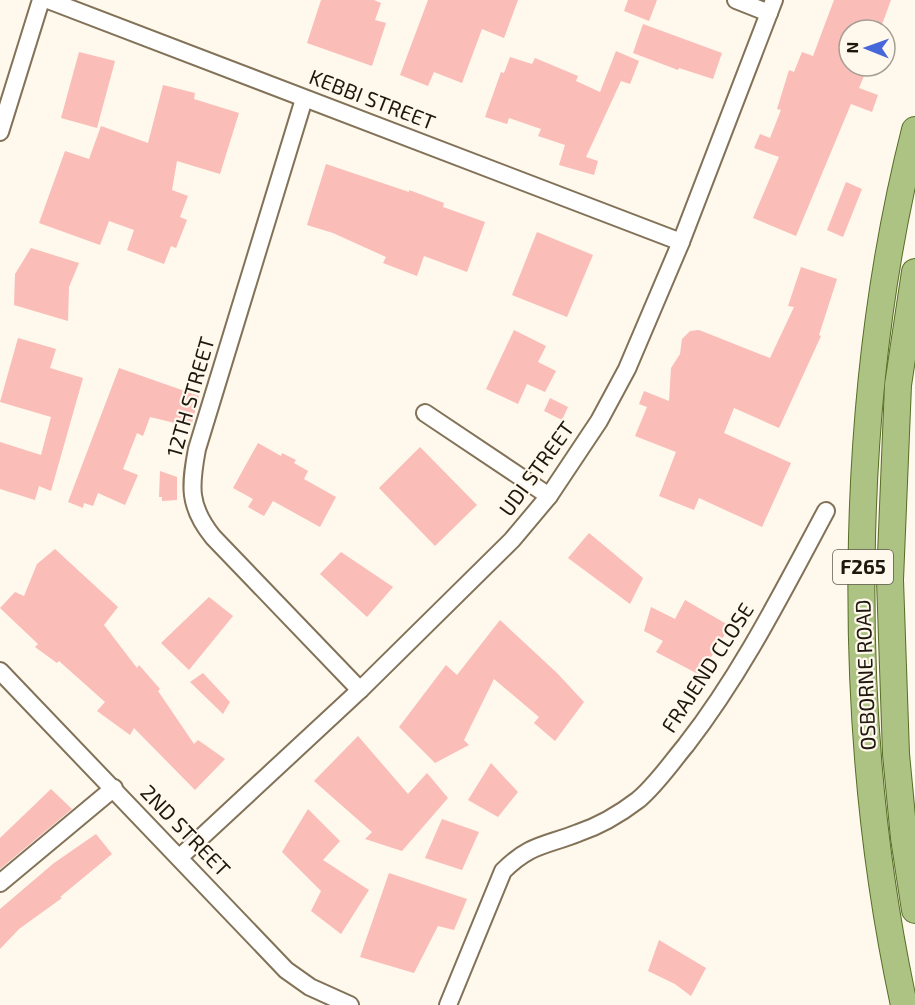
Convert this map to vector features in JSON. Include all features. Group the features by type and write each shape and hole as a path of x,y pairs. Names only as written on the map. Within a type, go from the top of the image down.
{"main road":[{"name":"OSBORNE ROAD","path":"904,1005 874,815 868,739 863,580 869,417 876,337 887,268 915,130"},
{"name":"OSBORNE ROAD","path":"915,272 898,385 890,580 896,754 904,838 915,910"},
{"path":"904,838 915,862"}],"street":[{"path":"0,132 41,0"},
{"name":"KEBBI STREET","path":"48,0 681,242"},
{"path":"736,0 772,6"},
{"name":"UDI STREET","path":"180,857 360,690 512,540 549,496 599,421 627,369 681,242 772,6"},
{"name":"12TH STREET","path":"304,99 197,449 192,499 204,526 213,537 360,690"},
{"path":"425,413 549,496"},
{"name":"FRAJEND CLOSE","path":"448,1005 503,871 517,857 537,845 579,833 615,816 639,799 672,763 708,717 758,636 826,511"},
{"name":"2ND STREET","path":"0,670 286,970 310,987 351,1005"},
{"path":"0,883 114,788"}],"building":[{"path":"321,0 374,0 381,3 375,20 386,23 372,66 307,43"},
{"path":"428,0 518,0 504,38 482,29 462,83 434,72 428,86 400,75"},
{"path":"628,0 657,0 649,21 624,11"},
{"path":"834,0 891,0 884,18 837,18 837,78 863,78 859,88 878,95 872,112 851,104 796,236 753,218 779,157 754,148 760,134 770,138 781,110 777,109 789,70 794,72 802,52 813,56"},
{"path":"643,24 722,53 713,79 679,68 678,70 633,53"},
{"path":"616,51 639,61 630,84 621,81 586,157 598,161 594,175 559,165 565,145 538,136 541,129 509,118 507,124 485,117 501,72 504,73 510,57 532,64 535,58 578,76 576,81 600,92"},
{"path":"79,52 115,61 97,128 61,118"},
{"path":"163,85 195,93 194,99 239,113 220,174 177,161 172,190 188,196 180,217 187,220 176,248 171,246 164,264 127,250 134,230 109,221 100,245 39,223 65,151 89,159 101,126 148,143"},
{"path":"326,164 409,192 409,190 444,203 443,207 485,222 467,272 424,256 417,276 383,263 386,257 333,233 307,225"},
{"path":"846,182 862,189 843,237 827,230"},
{"path":"537,232 593,255 567,317 512,295"},
{"path":"31,248 79,263 69,287 68,321 14,305 15,274"},
{"path":"801,267 837,279 819,335 821,336 779,428 734,408 724,433 791,463 762,527 699,498 694,510 659,496 676,452 635,436 647,407 639,404 644,391 669,401 671,368 680,354 682,339 690,331 699,330 770,358 794,307 788,306"},
{"path":"514,330 546,346 538,362 556,371 545,392 527,384 518,404 486,389"},
{"path":"18,338 56,349 50,368 83,378 51,491 39,486 35,500 0,489 0,442 41,455 51,417 0,402"},
{"path":"119,368 199,396 191,427 150,417 143,436 137,433 123,469 138,475 125,505 98,493 93,506 84,503 83,508 68,502"},
{"path":"550,398 568,407 562,420 544,411"},
{"path":"258,443 281,456 282,453 296,460 294,463 308,471 304,479 336,497 320,527 273,501 264,516 248,507 253,499 233,488"},
{"path":"420,447 477,505 435,546 379,488"},
{"path":"160,471 177,477 177,500 162,501 162,497 159,497"},
{"path":"589,533 643,578 630,604 568,558"},
{"path":"55,549 118,607 104,625 137,668 139,665 160,689 158,691 194,744 198,740 225,759 195,790 134,728 130,735 97,711 105,702 59,661 57,663 35,647 38,644 0,608 15,592 24,596 37,564"},
{"path":"341,552 393,587 367,617 320,574"},
{"path":"209,597 233,616 189,670 161,643"},
{"path":"685,600 730,626 700,675 656,652 663,641 644,631 651,607 675,619"},
{"path":"500,620 557,673 584,702 555,741 534,723 539,717 494,679 464,740 469,745 435,763 399,727 446,665 457,675"},
{"path":"203,673 230,702 223,714 190,682"},
{"path":"358,736 408,794 427,773 448,798 402,851 365,839 372,832 314,781"},
{"path":"491,763 518,792 498,817 468,800"},
{"path":"51,789 72,809 0,869 0,838"},
{"path":"308,809 340,841 323,860 369,890 341,934 311,911 321,891 282,852"},
{"path":"442,819 479,832 462,870 425,858"},
{"path":"96,834 112,854 60,897 62,898 19,929 0,949 0,909 54,863"},
{"path":"389,873 467,899 454,930 438,926 414,973 360,957"},
{"path":"659,940 706,968 691,996 675,984 648,971"}]}
